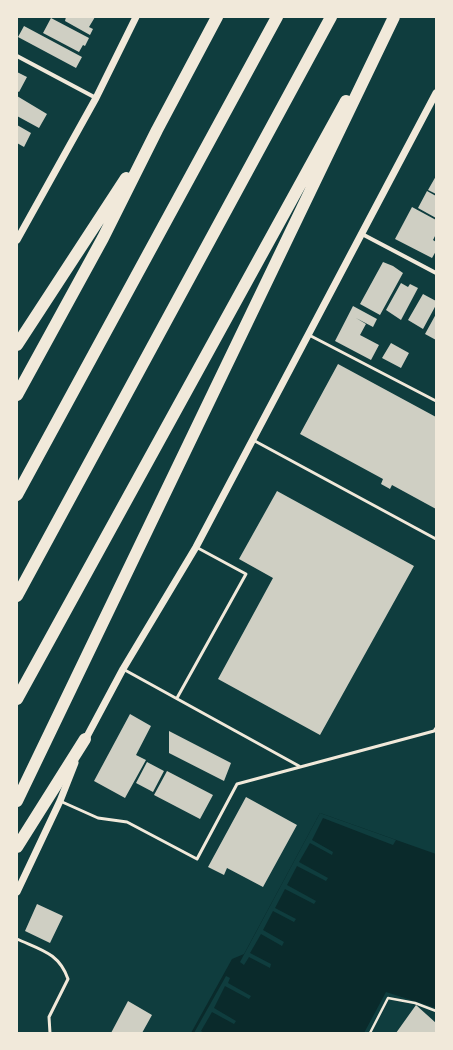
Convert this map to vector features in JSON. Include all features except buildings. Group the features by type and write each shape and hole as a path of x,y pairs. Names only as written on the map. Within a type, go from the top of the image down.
{"highway":[{"path":"17,395 103,238 157,130 217,17"},
{"path":"17,495 277,17"},
{"path":"17,596 88,468 331,17"},
{"path":"17,699 393,17"},
{"path":"17,801 182,460 393,17"},
{"path":"17,345 157,130"},
{"path":"17,847 85,738"}],"street":[{"path":"17,240 96,98 136,17"},
{"path":"17,56 96,98"},
{"path":"17,892 60,801 85,738 123,669 196,547 436,93"},
{"path":"362,234 436,273"}],"lane":[{"path":"309,335 436,401"},
{"path":"253,440 436,539"},
{"path":"177,698 246,574 196,547"},
{"path":"123,669 299,766"},
{"path":"60,801 98,818 127,822 197,859 237,784 299,766 434,731 436,728"},
{"path":"17,939 54,957 63,967 68,980 49,1018 50,1033"}],"path":[{"path":"370,1033 388,998 415,1003 436,1011"}],"water":[{"path":"320,813 436,854 436,1008 386,992 364,1033 191,1033 232,959 244,954"}],"pier":[{"path":"320,813 396,840 393,845 323,818 312,840 333,852 332,855 310,843 299,862 328,878 326,881 297,866 287,885 316,901 314,904 285,889 275,908 296,919 294,922 273,911 263,930 284,942 282,946 261,934 250,953 271,964 270,968 249,957 244,965 240,962"},
{"path":"226,976 230,978 228,983 251,996 249,999 225,986 214,1008 236,1021 234,1024 212,1012 201,1031 204,1033 194,1033"}]}
